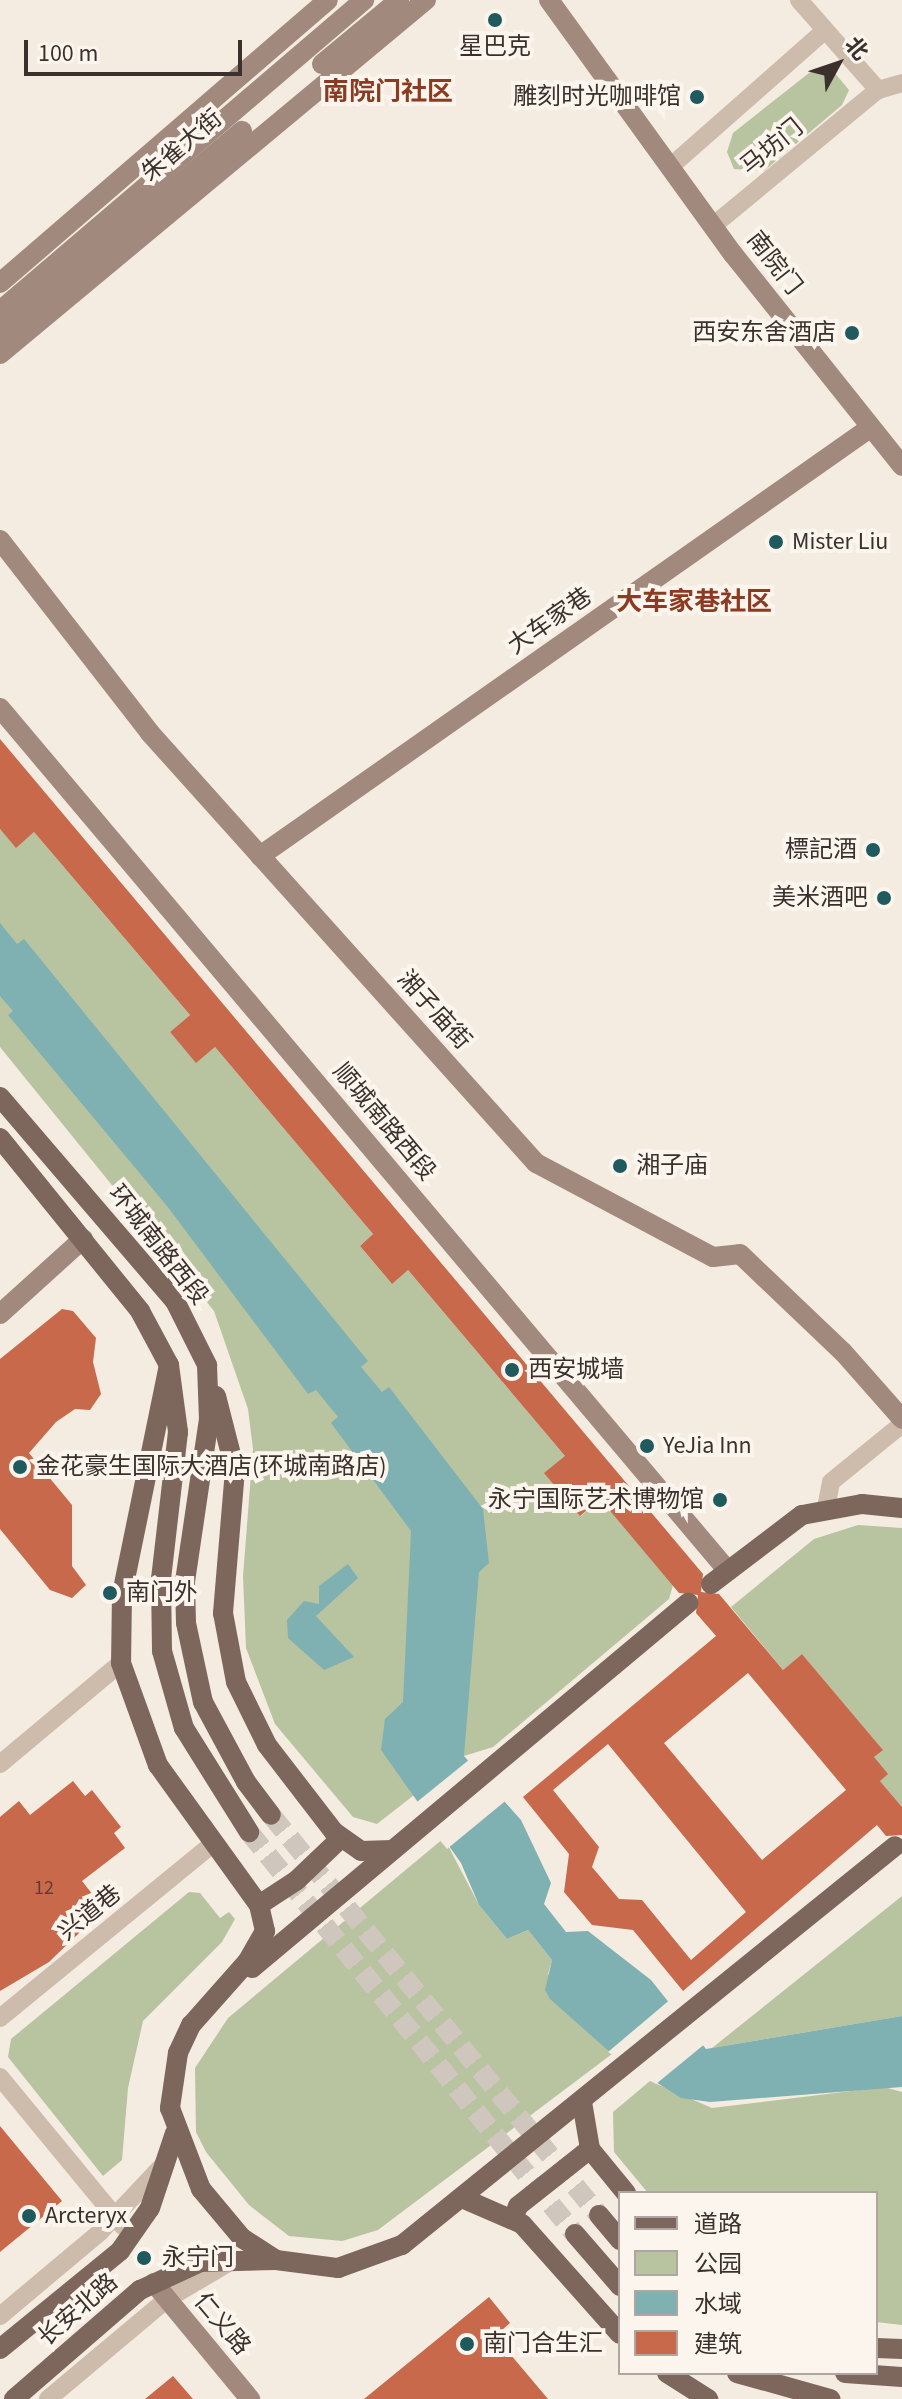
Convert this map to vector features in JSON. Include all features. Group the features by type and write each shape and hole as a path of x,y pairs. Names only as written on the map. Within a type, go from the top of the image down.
{"main road":[{"name":"环城南路西段","path":"0,1097 175,1301 207,1365 209,1419 185,1582 186,1623 203,1702 223,1745 271,1815"},
{"path":"0,1138 140,1311 169,1365 178,1432 161,1579 162,1651 184,1728 249,1832"},
{"path":"169,1365 122,1594 121,1663 158,1765 211,1845 259,1905 265,1931 260,1945 191,2025 178,2053 170,2108 175,2133 187,2164 221,2214 276,2260"},
{"path":"207,1365 235,1470 223,1613 236,1682 267,1745 341,1838 374,1855 396,1849"},
{"path":"711,1584 774,1532 826,1508 902,1508"},
{"path":"218,1996 688,1603"},
{"path":"259,1905 297,1880 341,1838"},
{"name":"长安北路","path":"14,2399 201,2262 253,2258 338,2268 369,2261 462,2198 895,1846"},
{"path":"582,2102 590,2149 624,2191"},
{"name":"长安北路","path":"0,2349 132,2236 150,2208 175,2133"},
{"path":"513,2218 518,2206 590,2149"},
{"path":"462,2198 513,2218 618,2332"},
{"path":"599,2215 618,2238"},
{"path":"575,2234 618,2284"},
{"path":"878,2348 902,2349"},
{"path":"670,2375 708,2399"},
{"path":"744,2375 830,2399"},
{"path":"874,2375 902,2377"}],"street":[{"path":"0,283 328,0"},
{"name":"朱雀大街","path":"0,311 364,0"},
{"name":"朱雀大街","path":"0,334 399,0"},
{"path":"0,354 324,78 426,0"},
{"name":"南院门","path":"549,0 670,167 902,466"},
{"path":"799,0 823,32 878,90"},
{"path":"670,167 823,32"},
{"name":"马坊门","path":"714,225 878,90 902,83"},
{"name":"大车家巷","path":"260,856 870,428"},
{"name":"湘子庙街","path":"0,540 150,733 536,1163 713,1257 740,1254 843,1352 902,1422"},
{"name":"顺城南路西段","path":"0,708 728,1571"},
{"path":"0,1314 83,1239"},
{"path":"826,1508 831,1482 902,1422"},
{"path":"0,1764 121,1663"},
{"name":"兴道巷","path":"0,2018 211,1845"},
{"path":"0,2077 132,2236"},
{"path":"0,2316 116,2217 168,2157"},
{"path":"48,2399 160,2291"},
{"name":"仁义路","path":"160,2291 250,2399"}],"green space":[{"path":"828,65 849,90 842,105 764,171 734,169 727,152 733,133 814,69"},
{"path":"0,829 16,847 34,832 190,1015 170,1032 196,1062 215,1047 373,1234 360,1246 391,1283 408,1270 565,1456 570,1504 581,1516 600,1499 673,1585 669,1599 493,1747 464,1756 377,1824 353,1817 275,1724 246,1648 243,1576 253,1449 248,1409 214,1311 0,1047"},
{"path":"858,1525 902,1528 902,1807 880,1781 874,1757 882,1749 802,1654 783,1670 731,1607 814,1539"},
{"path":"444,1838 479,1905 507,1939 528,1930 552,1960 548,1974 612,2054 378,2230 342,2241 289,2236 249,2205 206,2152 196,2132 195,2068 228,2018"},
{"path":"189,1892 200,1893 220,1918 229,1912 235,1919 222,1942 143,2021 128,2088 122,2160 103,2176 8,2057 11,2039"},
{"path":"902,1896 902,2016 712,2048"},
{"path":"650,2081 712,2108 884,2087 902,2092 902,2325 878,2322 878,2191 646,2191 614,2152 613,2112"}],"water":[{"path":"0,923 17,944 24,939 368,1361 361,1367 382,1392 389,1387 483,1509 489,1563 479,1572 464,1756 521,1820 551,1883 544,1904 566,1932 588,1931 651,1980 706,2049 902,2016 902,2087 710,2102 681,2098 612,2054 550,1999 545,1990 552,1960 528,1930 507,1939 479,1905 461,1863 381,1750 385,1719 403,1702 411,1531 331,1423 338,1417 316,1390 308,1394 167,1206 8,1015 13,1011 0,996"},
{"path":"348,1564 358,1578 316,1616 354,1657 324,1670 288,1638 287,1620 304,1601 319,1604 319,1586"}],"pier":[{"path":"470,1759 509,1798 447,1849 412,1806"},
{"path":"672,1998 706,2043 656,2084 608,2052"}],"building":[{"name":"西安城墙","path":"0,739 703,1574 701,1592 719,1594 783,1670 802,1654 883,1750 874,1757 888,1774 880,1781 902,1807 902,1835 886,1836 877,1825 683,1991 633,1930 592,1925 564,1892 569,1854 523,1797 716,1636 696,1613 698,1595 679,1593 600,1499 580,1516 544,1473 565,1456 408,1270 392,1284 360,1246 373,1234 215,1047 196,1063 170,1032 190,1015 34,832 16,848 0,829","holes":["748,1673 846,1790 762,1860 664,1743","608,1744 746,1912 691,1960 642,1900 619,1899 592,1867 599,1847 553,1790"]},
{"name":"金花豪生国际大酒店(环城南路店)","path":"62,1309 73,1311 96,1338 93,1362 101,1394 90,1410 75,1409 56,1422 29,1453 72,1505 72,1566 86,1585 72,1598 50,1590 0,1529 0,1359"},
{"path":"73,1781 85,1796 92,1790 121,1827 114,1833 125,1848 82,1881 104,1909 49,1962 0,1991 0,1817 19,1801 30,1815"},
{"path":"0,2126 62,2201 0,2252"},
{"name":"南门合生汇","path":"489,2297 510,2323 495,2336 548,2399 364,2399"},
{"path":"173,2376 193,2399 145,2399"}],"tunnel":[{"path":"271,1815 599,2215"},
{"path":"249,1832 575,2234"}],"place":[{"name":"星巴克","path":"495,20"},
{"name":"雕刻时光咖啡馆","path":"697,97"},
{"name":"西安东舍酒店","path":"852,333"},
{"name":"Mister Liu","path":"776,542"},
{"name":"標記酒","path":"873,850"},
{"name":"美米酒吧","path":"884,898"},
{"name":"湘子庙","path":"620,1166"},
{"name":"西安城墙","path":"512,1370"},
{"name":"YeJia Inn","path":"647,1446"},
{"name":"金花豪生国际大酒店(环城南路店)","path":"20,1467"},
{"name":"永宁国际艺术博物馆","path":"720,1500"},
{"name":"南门外","path":"110,1593"},
{"name":"Arcteryx","path":"29,2216"},
{"name":"永宁门","path":"144,2258"},
{"name":"南门合生汇","path":"467,2344"}],"district":[{"name":"南院门社区","path":"388,92"},
{"name":"大车家巷社区","path":"694,602"}]}
